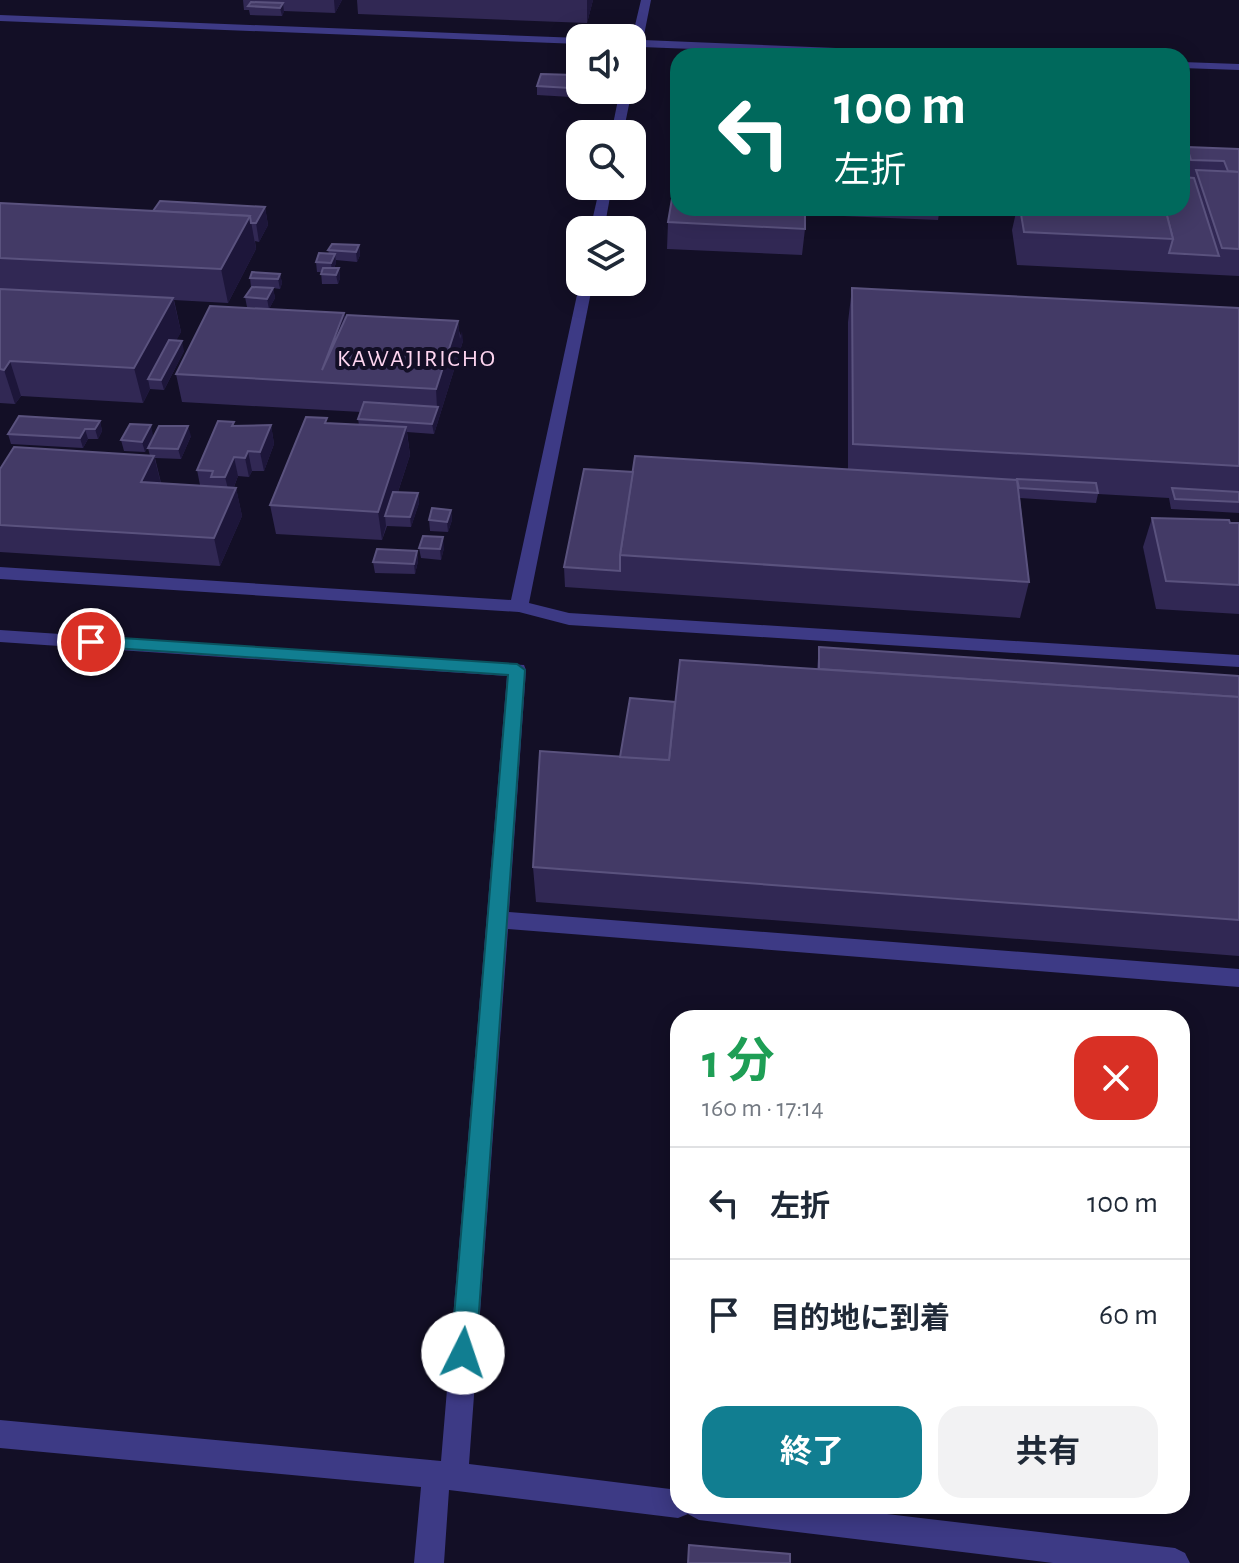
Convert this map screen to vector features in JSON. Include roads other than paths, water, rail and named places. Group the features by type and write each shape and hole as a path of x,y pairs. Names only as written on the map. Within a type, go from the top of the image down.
{"street":[{"path":"639,24 646,0"},
{"path":"0,18 566,40"},
{"path":"646,43 759,48"},
{"path":"1190,65 1239,67"},
{"path":"519,606 583,296"},
{"path":"0,573 519,606 569,619 1239,661"},
{"path":"0,636 517,670 445,1476 429,1563"},
{"path":"497,920 1239,978"},
{"path":"0,1434 445,1476 670,1503"},
{"path":"765,1514 1172,1563"}],"district":[{"name":"KAWAJIRICHO","path":"417,359"}]}
